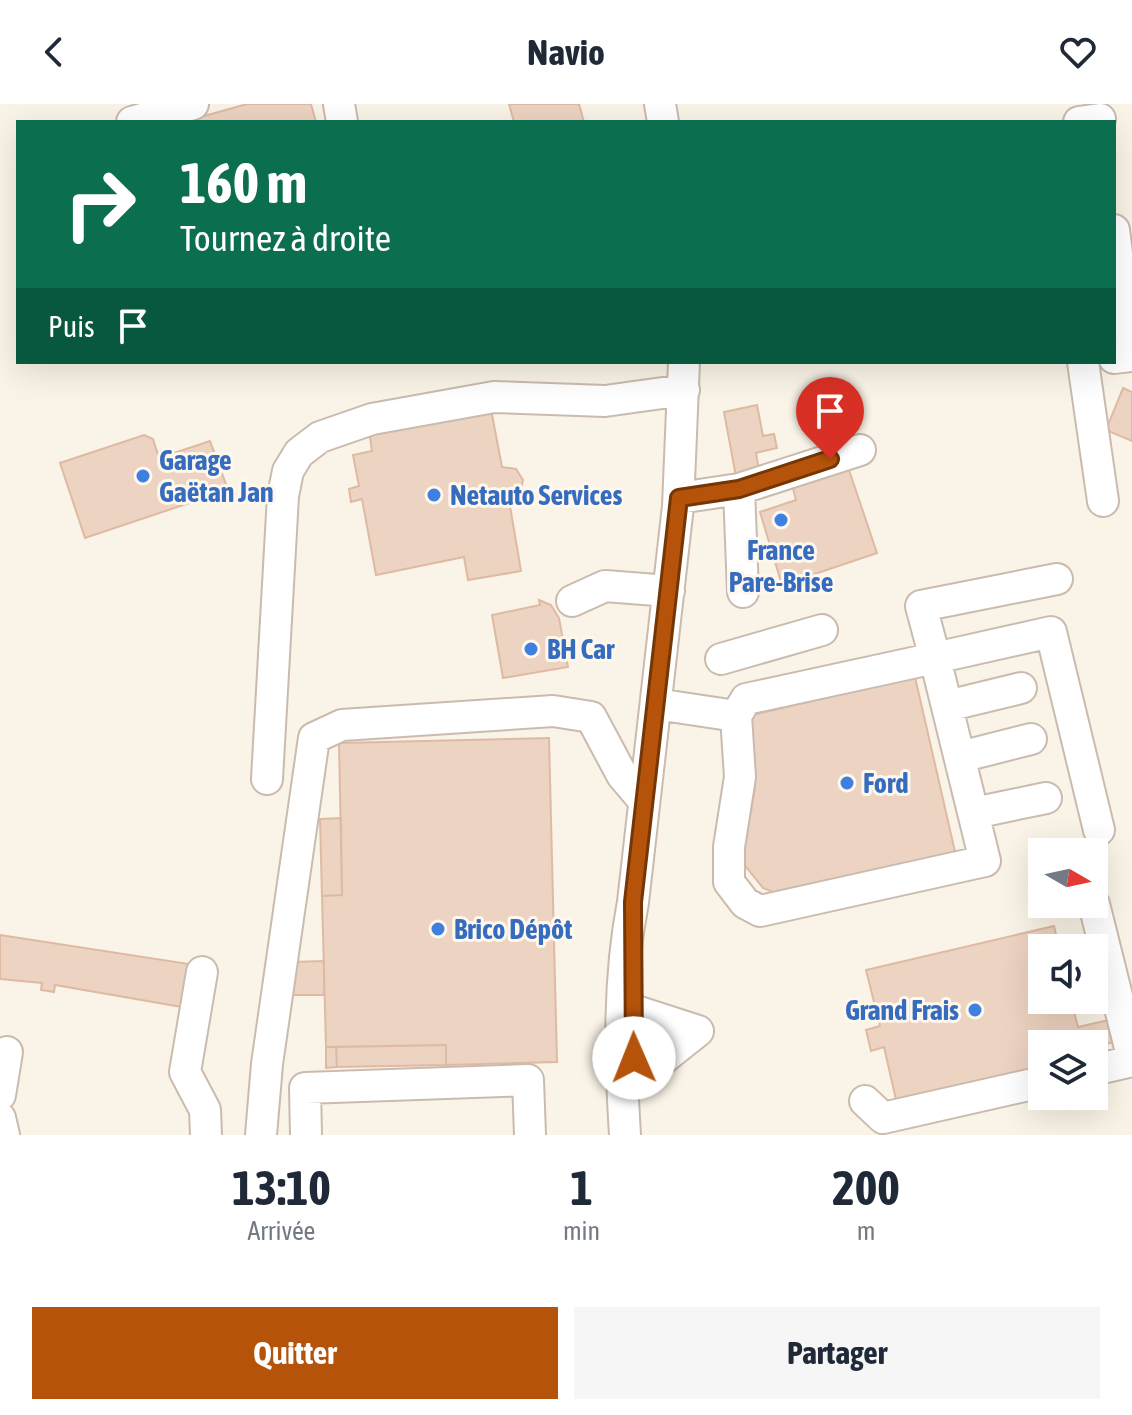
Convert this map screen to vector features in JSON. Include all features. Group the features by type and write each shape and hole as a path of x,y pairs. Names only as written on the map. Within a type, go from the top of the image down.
{"street":[{"path":"139,120 193,104"},
{"path":"1116,246 1130,356 1116,358"},
{"path":"1083,364 1103,501"},
{"path":"267,779 283,496 288,471 299,453 320,437 372,419 494,397 605,401 684,376 679,498 633,902 624,952 621,1009 625,1135"},
{"path":"679,498 739,489 860,450"},
{"path":"739,489 743,592"},
{"path":"1057,579 921,606 935,658 960,757 985,861 760,911 745,903 729,882 729,847 740,777 736,716 746,699 935,658 1051,632 1099,830"},
{"path":"572,601 605,586 669,591"},
{"path":"721,659 822,630"},
{"path":"759,648 770,694"},
{"path":"947,706 1021,688"},
{"path":"656,704 736,716"},
{"path":"261,1135 267,1064 314,738 342,725 553,711 591,717 622,775 644,801"},
{"path":"960,757 1031,739"},
{"path":"974,813 1046,798"},
{"path":"633,902 634,1082 638,1135"},
{"path":"1097,918 1132,1059 1108,1066"},
{"path":"202,972 185,1072 205,1110 206,1135"},
{"path":"633,1010 698,1031 634,1082"},
{"path":"0,1095 7,1052"},
{"path":"306,1135 305,1088 528,1080 530,1135"},
{"path":"865,1101 883,1118 1028,1085"},
{"path":"0,1118 4,1135"}],"building":[{"path":"247,104 311,104 315,120 190,120"},
{"path":"509,104 579,104 583,120 513,120"},
{"path":"1123,388 1132,392 1132,441 1106,430"},
{"path":"757,405 763,436 774,434 777,448 756,453 759,471 736,477 724,412"},
{"name":"Netauto Services","path":"491,409 502,467 516,469 523,480 520,493 509,500 521,571 468,580 464,557 376,575 362,499 351,502 349,489 359,486 353,455 372,451 369,431"},
{"name":"Garage Gaëtan Jan","path":"144,435 153,439 159,458 210,441 228,490 85,538 60,463"},
{"path":"848,467 877,553 782,585 760,512 796,500 792,485"},
{"name":"BH Car","path":"539,600 551,605 559,618 568,667 503,678 492,615 540,605"},
{"name":"Ford","path":"915,677 956,856 778,894 763,888 742,862 755,788 752,715"},
{"name":"Brico Dépôt","path":"549,738 557,1062 446,1065 446,1045 326,1047 322,896 342,895 339,743"},
{"path":"341,818 342,895 322,896 320,819"},
{"name":"Grand Frais","path":"1054,926 1056,934 1028,934 1028,1014 1075,1014 1078,1027 1109,1020 1114,1042 1108,1044 1108,1030 1028,1030 1028,1073 897,1104 884,1047 871,1051 866,1030 880,1026 866,970"},
{"path":"0,935 189,964 182,1007 55,985 54,992 41,990 42,983 0,979"},
{"path":"324,961 324,995 291,995 291,962"},
{"path":"446,1045 446,1065 337,1067 336,1047"},
{"path":"326,1047 336,1047 337,1067 326,1068"}],"place":[{"name":"Garage Gaëtan Jan","path":"143,476"},
{"name":"Netauto Services","path":"434,495"},
{"name":"France Pare-Brise","path":"781,520"},
{"name":"BH Car","path":"531,649"},
{"name":"Ford","path":"847,783"},
{"name":"Brico Dépôt","path":"438,929"},
{"name":"Grand Frais","path":"975,1010"}],"route":[{"path":"634,1058 633,902 679,498 739,489 830,459"}]}
